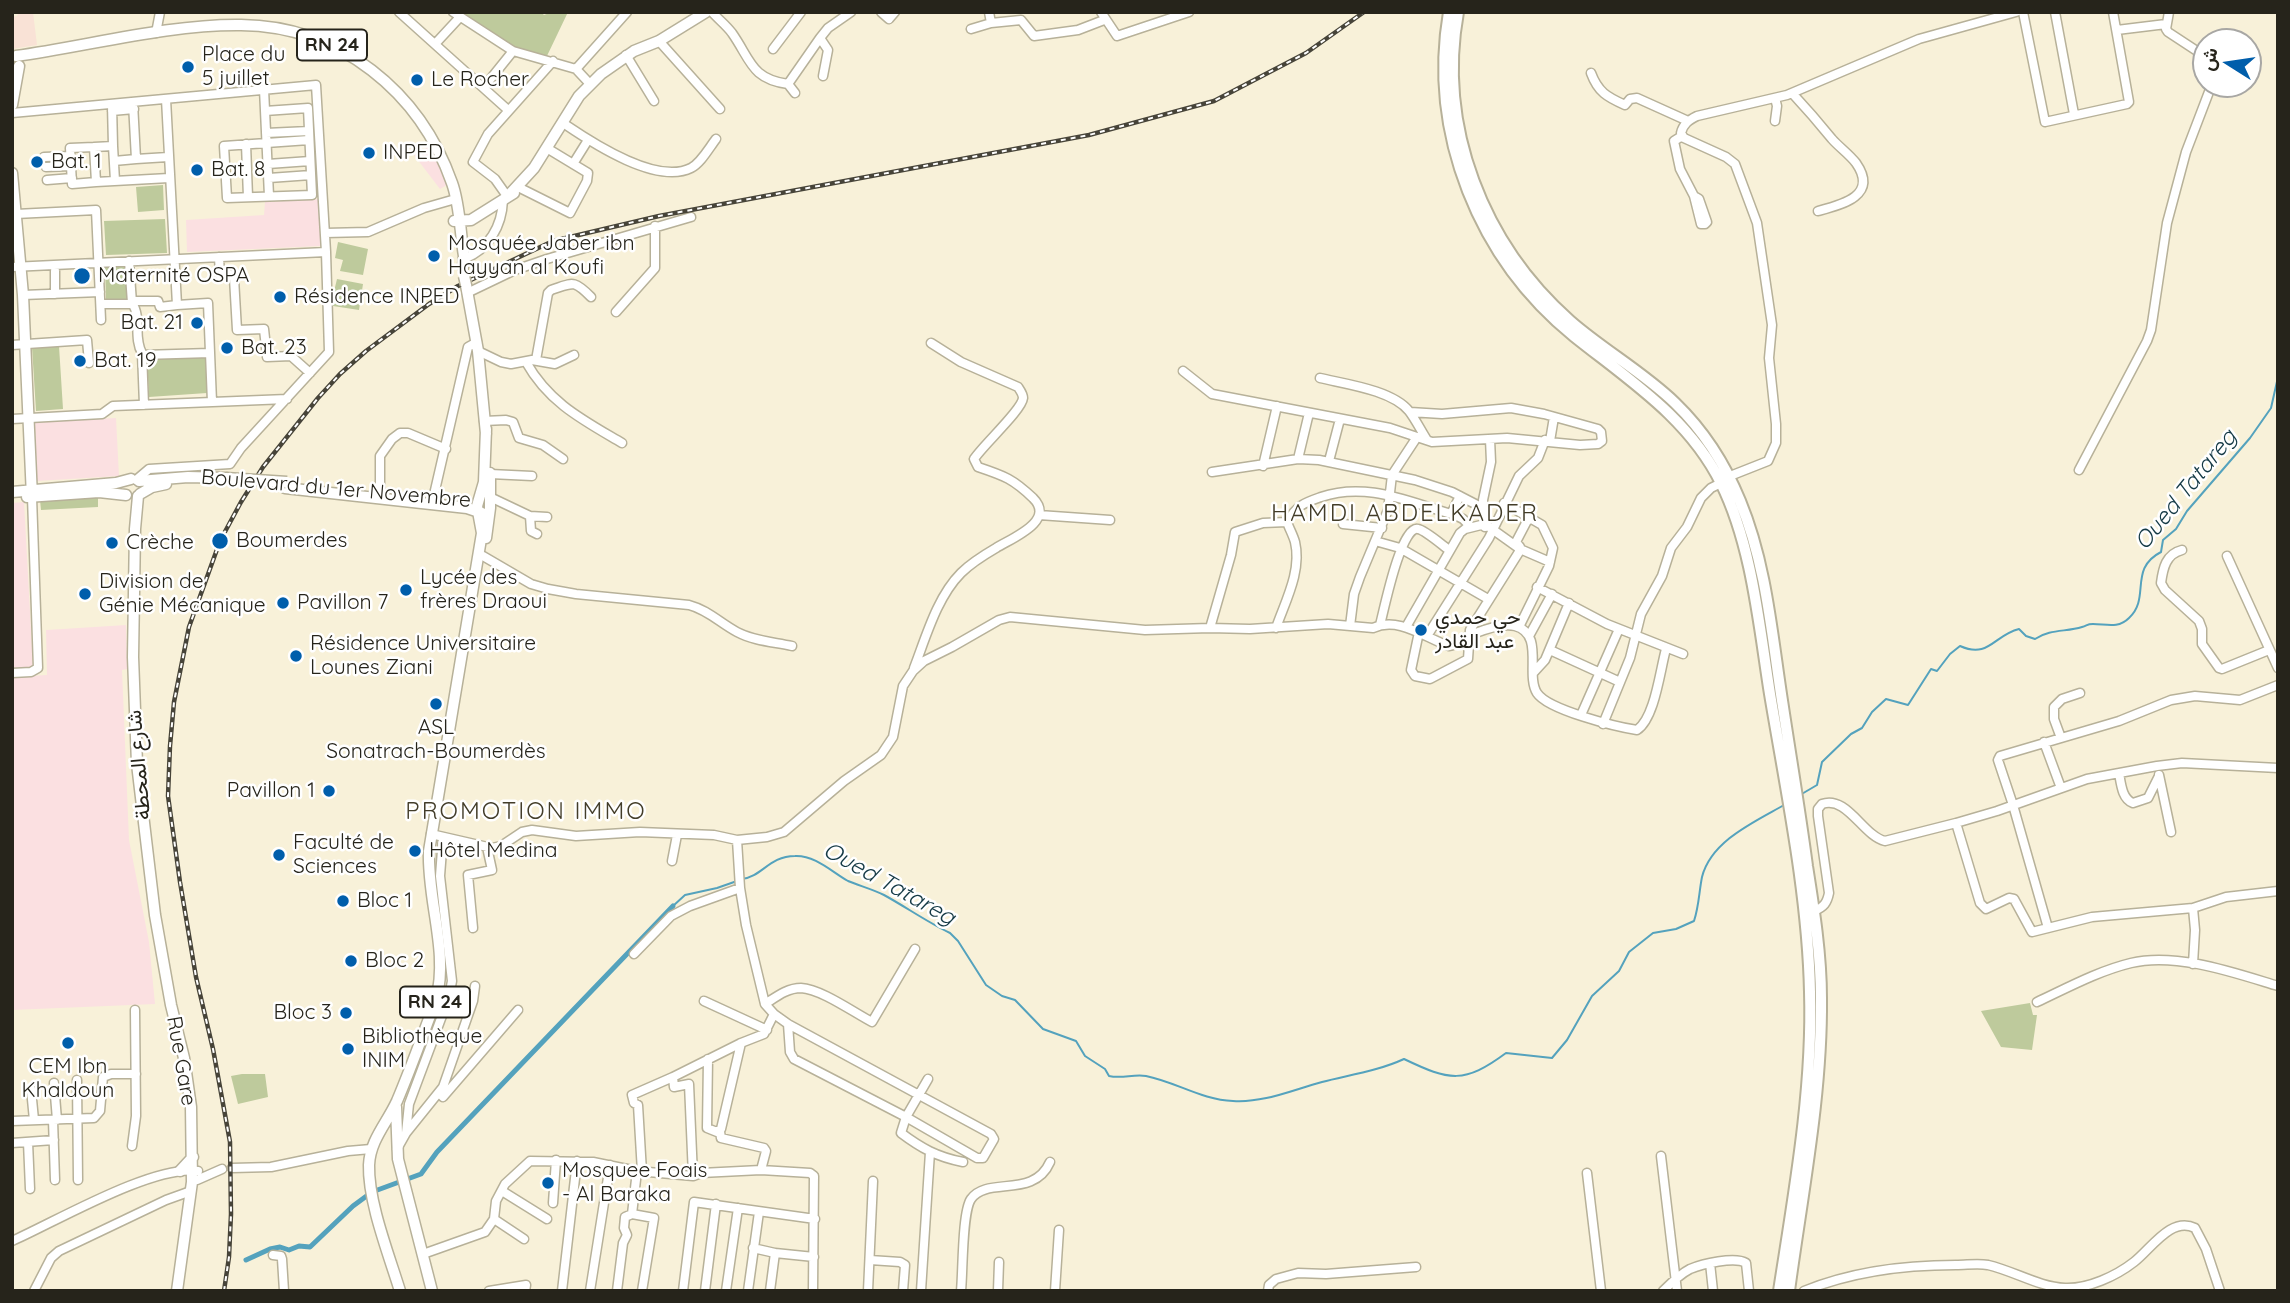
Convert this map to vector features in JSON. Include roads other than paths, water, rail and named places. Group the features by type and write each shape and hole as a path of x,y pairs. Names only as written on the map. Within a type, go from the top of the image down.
{"highway":[{"path":"1449,12 1448,68 1465,153 1479,198 1501,241 1542,294 1572,322 1675,402 1706,437 1725,480 1738,529 1752,586 1807,936 1810,994 1808,1060 1797,1169 1779,1291"},
{"path":"1448,68 1458,12"},
{"path":"1725,480 1742,504 1758,557 1814,911 1820,971 1820,1031 1807,1170 1789,1291"}],"main road":[{"path":"507,196 534,168 576,100 588,87 626,55 659,41 706,12"},
{"name":"RN 24","path":"16,62 46,51 218,26 265,26 311,37 356,58 397,91 426,128 448,176 454,202"},
{"path":"12,105 16,62"},
{"path":"467,217 520,188 531,177 588,87"},
{"path":"12,173 16,214 16,266 23,295 32,493"},
{"path":"454,202 467,217"},
{"name":"RN 24","path":"437,836 490,515 490,474 477,346 462,246 467,217"},
{"name":"RN 24","path":"465,276 461,264 467,217"},
{"path":"462,246 467,217"},
{"name":"RN 24","path":"400,1291 370,1183 371,1149 396,1103 440,983 440,953 432,895 437,836 482,529 478,500 484,482 485,425"},
{"name":"Boulevard du 1er Novembre","path":"12,495 135,480 188,477 380,492 467,502 490,499"},
{"path":"135,480 142,487 133,495 124,485 135,480"},
{"name":"Boulevard du 1er Novembre","path":"32,493 99,492 133,495 152,487 175,483 226,481"},
{"name":"Boulevard du 1er Novembre","path":"286,485 467,508 490,515"},
{"name":"شارع المحطة","path":"133,495 135,737 155,915 172,999"},
{"name":"Rue Gare","path":"172,999 189,1087 194,1182"},
{"name":"Rue Gare","path":"172,999 190,1070 194,1182 179,1291"},
{"name":"RN 24","path":"396,1103 397,1154 432,1291"},
{"path":"193,1157 181,1173 194,1182"}],"street":[{"path":"156,33 159,12"},
{"path":"399,12 508,110"},
{"path":"576,69 627,12"},
{"path":"712,12 731,31 753,68 772,82 788,85 794,93"},
{"path":"773,49 802,12"},
{"path":"788,85 828,28 850,12"},
{"path":"881,12 889,19 895,12"},
{"path":"989,12 991,23"},
{"path":"971,29 991,23 1021,20 1034,36 1077,30 1103,16 1117,36 1189,12"},
{"path":"1682,136 1682,128 1697,116 1792,93 1919,39 2016,12"},
{"path":"2024,12 2043,120 2048,122 2129,102 2113,12"},
{"path":"2055,12 2074,114"},
{"path":"2169,12 2166,24 2168,32 2192,48"},
{"path":"435,44 457,15 513,51 576,69 588,87"},
{"path":"2117,30 2166,24"},
{"path":"820,38 828,50 823,76"},
{"path":"659,41 720,109"},
{"path":"484,87 513,51"},
{"path":"626,55 654,100"},
{"path":"465,276 478,253 492,237 507,196 495,178 473,162 488,134 553,61"},
{"path":"1591,73 1600,92 1622,104 1637,98 1688,121"},
{"path":"12,113 112,108 166,99 316,85 329,352 241,448 230,464 149,469 135,480"},
{"path":"264,89 270,196"},
{"path":"1792,93 1856,164 1862,181 1861,190 1846,204 1818,211"},
{"path":"1775,98 1775,121"},
{"path":"2079,470 2151,330 2172,201 2206,98"},
{"path":"166,99 177,305"},
{"path":"133,106 136,159"},
{"path":"112,108 116,181"},
{"path":"265,111 308,108 312,195 227,198 224,146 267,143 309,135"},
{"path":"566,125 632,163 677,173 694,166 716,139"},
{"path":"266,133 309,135"},
{"path":"1604,724 1630,658 1641,614 1662,576 1671,548 1687,527 1701,498 1725,480 1769,461 1776,443 1770,375 1772,325 1757,223 1736,166 1726,157 1682,136"},
{"path":"1682,136 1675,140 1677,158 1694,196"},
{"path":"573,164 588,140"},
{"path":"246,145 248,197"},
{"path":"113,146 70,148 72,184 169,178"},
{"path":"94,147 96,182"},
{"path":"520,188 570,213 589,173 550,150"},
{"path":"44,157 71,156"},
{"path":"114,161 168,157"},
{"path":"268,164 310,161"},
{"path":"46,167 71,166"},
{"path":"269,178 311,175"},
{"path":"47,180 72,178"},
{"path":"325,233 368,232 424,208 454,202"},
{"path":"16,214 96,210 101,320"},
{"path":"465,276 515,270 691,217"},
{"path":"616,312 655,268 655,226"},
{"path":"16,266 326,252"},
{"path":"219,257 220,276 231,275 234,278 237,330 264,329 267,357 291,356 310,373"},
{"path":"129,261 138,347 142,355 144,405"},
{"path":"48,305 55,271"},
{"path":"591,296 574,283 551,290 547,296 531,361 533,374 558,404 622,443"},
{"path":"23,295 100,292"},
{"path":"100,304 158,301 160,307 208,303 212,402"},
{"path":"12,345 87,340 89,363"},
{"path":"397,1154 406,1133 409,1104 449,997 452,981 437,836 487,847 501,846 522,832 532,830 576,836 640,832 715,835 737,840 767,837 783,832 844,781 881,755 893,737 903,686 913,671 946,594 960,573 1034,525 1040,505 1006,476 978,467 974,459 1015,412 1022,401 1021,392 1018,387 961,362 931,343"},
{"path":"433,499 468,347 477,346 501,362 511,364 531,361 555,364 574,355"},
{"path":"142,355 210,353"},
{"path":"1183,371 1212,394 1390,428 1437,442 1548,440 1580,445 1598,444 1602,441 1598,429 1505,408 1442,414 1410,412"},
{"path":"1320,378 1380,394 1399,403 1410,412 1427,440"},
{"path":"12,419 102,414 113,406 287,399"},
{"path":"1263,466 1277,406"},
{"path":"1298,459 1309,413"},
{"path":"1519,547 1471,634 1470,653 1466,661 1437,676 1426,679 1415,676 1411,672 1423,634 1487,540 1519,476 1538,458 1548,440 1554,417"},
{"path":"1329,461 1340,419"},
{"path":"485,425 506,420 513,422 519,438 543,445 563,459"},
{"path":"380,492 380,456 400,433 408,433 446,449"},
{"path":"1350,626 1354,594 1382,528 1391,495 1392,475 1417,437"},
{"path":"1487,540 1483,508 1491,461 1490,439"},
{"path":"1212,472 1298,459 1329,461 1428,484 1483,508"},
{"path":"490,474 532,476"},
{"path":"1276,628 1292,588 1295,568 1296,545 1287,522 1294,509 1303,503 1334,493 1358,490 1391,495 1451,514 1463,519 1471,527"},
{"path":"12,673 31,672 38,668 32,493"},
{"path":"1451,514 1460,496"},
{"path":"490,499 530,516 547,517"},
{"path":"1504,503 1532,518 1545,529 1553,554 1519,627"},
{"path":"1039,515 1111,520"},
{"path":"530,516 531,531 537,534"},
{"path":"1519,547 1516,542 1527,521 1532,518"},
{"path":"1210,628 1235,532 1263,523 1287,522"},
{"path":"1343,524 1382,528"},
{"path":"1485,524 1519,547 1550,562"},
{"path":"1406,627 1460,533 1485,524"},
{"path":"1380,625 1400,548 1410,530 1416,528 1449,550"},
{"path":"1375,541 1400,548 1488,599"},
{"path":"2182,550 2175,552 2167,560 2163,569 2162,586 2199,621 2202,644 2219,668 2269,650"},
{"path":"483,556 531,584 548,589 703,608 737,632 754,639 792,646"},
{"path":"2227,556 2278,668"},
{"path":"1537,587 1636,637 1683,654"},
{"path":"1529,636 1552,594"},
{"path":"1534,672 1545,660 1569,603"},
{"path":"913,671 924,661 999,620 1010,617 1145,630 1276,628 1328,624 1373,628 1380,625 1406,627 1449,646 1471,634 1510,625 1519,627 1529,636 1535,690 1541,697 1604,724 1633,729 1642,727 1653,703 1666,649"},
{"path":"1581,715 1619,629"},
{"path":"1550,650 1620,682"},
{"path":"2048,928 1999,757 2119,721 2171,700 2195,696 2240,700 2278,685"},
{"path":"2061,738 2054,719 2054,707 2062,699 2080,693"},
{"path":"2044,743 2061,788"},
{"path":"1814,911 1822,908 1829,893 1818,816 1818,809 1822,804 1831,802 1840,807 1874,837 1885,842 1956,823 2087,779 2182,763 2278,768"},
{"path":"2157,766 2171,832"},
{"path":"2119,773 2123,792 2128,801 2133,803 2148,797 2159,776"},
{"path":"1956,823 1983,908 2009,898 2014,899 2032,931 2092,916 2193,908 2226,897 2278,891"},
{"path":"672,861 677,835"},
{"path":"737,840 746,925 765,1004 788,1024 991,1134 993,1139 983,1158 977,1158 906,1117 794,1059 790,1052 788,1024"},
{"path":"473,928 468,875 492,870 487,847"},
{"path":"634,954 671,916 690,906 740,888"},
{"path":"2193,908 2193,964"},
{"path":"765,1004 785,991 800,988 817,993 872,1022 915,949"},
{"path":"2037,1002 2133,963 2157,961 2228,971 2278,986"},
{"path":"406,1133 443,1087 473,1001 475,986"},
{"path":"704,1001 767,1030"},
{"path":"132,1146 136,1116 135,1010"},
{"path":"413,1125 426,1116 518,1010"},
{"path":"632,1214 640,1171 638,1105 634,1103 632,1095 764,1034 774,1014"},
{"path":"741,1043 720,1132 721,1139 764,1148 766,1151 761,1170"},
{"path":"708,1059 707,1128 720,1132"},
{"path":"12,1121 94,1118 100,1111 103,1077 111,1074 136,1074"},
{"path":"673,1077 674,1087 689,1084 693,1175"},
{"path":"928,1079 906,1117 901,1133 930,1152 963,1162"},
{"path":"77,1080 78,1180"},
{"path":"54,1083 55,1180"},
{"path":"31,1089 34,1120"},
{"path":"12,1143 54,1140"},
{"path":"28,1142 30,1189"},
{"path":"34,1291 51,1258 59,1251 227,1168 271,1167 348,1151 371,1149"},
{"path":"922,1291 930,1152"},
{"path":"1661,1156 1673,1286"},
{"path":"553,1203 556,1160"},
{"path":"423,1254 485,1232 494,1219 496,1201 502,1191 511,1177 530,1161 577,1161 640,1171 693,1175 761,1170 810,1173 814,1176 813,1291"},
{"path":"562,1291 577,1161"},
{"path":"961,1291 966,1220 973,1197 982,1191 1012,1186 1039,1177 1050,1162"},
{"path":"590,1291 610,1165"},
{"path":"12,1241 124,1188 163,1175 181,1173"},
{"path":"1587,1173 1601,1291"},
{"path":"1039,1177 1040,1188"},
{"path":"867,1291 873,1181"},
{"path":"502,1191 547,1219"},
{"path":"683,1291 694,1202 815,1219"},
{"path":"705,1291 716,1204"},
{"path":"726,1291 738,1208"},
{"path":"748,1291 759,1212"},
{"path":"617,1291 626,1235 625,1217 632,1214 654,1218 642,1291"},
{"path":"494,1219 524,1239"},
{"path":"1805,1291 1827,1287 1848,1276 1891,1268 1986,1265 2065,1289 2092,1284 2118,1272 2174,1228 2188,1225 2195,1228 2206,1249 2220,1291"},
{"path":"1055,1291 1059,1230"},
{"path":"753,1248 814,1257"},
{"path":"771,1291 775,1253"},
{"path":"273,1255 281,1256 282,1259 284,1291"},
{"path":"870,1260 900,1262 905,1265 903,1291"},
{"path":"1662,1291 1673,1286 1690,1269 1710,1263 1744,1261 1749,1291"},
{"path":"998,1291 999,1262"},
{"path":"1710,1263 1713,1291"},
{"path":"1268,1291 1269,1285 1276,1279 1298,1273 1340,1273 1416,1267"},
{"path":"489,1291 526,1285 525,1291"}],"waterway":[{"name":"Oued Tatareg","path":"1800,795 1817,785 1822,762 1851,734 1862,728 1872,712 1886,699 1908,705 1931,669 1937,671 1960,646 1978,650 1985,648 2019,629 2026,636 2035,639 2090,624 2116,625 2129,618 2139,602 2145,567 2161,552 2163,540 2176,529 2187,511 2250,438 2271,408 2278,377"},
{"name":"Oued Tatareg","path":"742,879 755,875 786,857 802,856 816,861 848,881 884,895 950,933 986,985 1002,996 1015,1000 1043,1029 1076,1041 1085,1056 1105,1069 1109,1076 1146,1076 1211,1098 1244,1101 1374,1070 1404,1059 1433,1072 1456,1076 1479,1070 1506,1053 1552,1058 1567,1040 1592,996 1619,971 1629,952 1653,933 1676,929 1694,921 1702,877 1714,853 1735,834 1784,805"},
{"name":"Oued Tatareg","path":"673,906 685,895 737,881"},
{"name":"Oued Tatareg","path":"246,1260 270,1249 310,1247 353,1206 372,1192 421,1174 437,1152 673,906"}],"railway":[{"path":"224,1291 231,1214 230,1142 213,1049 196,977 168,796 174,702 189,627 220,541 263,467 318,398 366,351 429,304 458,286 553,241 659,216 1089,135 1214,101 1306,53 1364,12"}],"place":[{"name":"Place du 5 juillet","path":"188,67"},
{"name":"Le Rocher","path":"417,80"},
{"name":"INPED","path":"369,153"},
{"name":"Bat. 1","path":"37,162"},
{"name":"Bat. 8","path":"197,170"},
{"name":"Mosquée Jaber ibn Hayyan al Koufi","path":"434,256"},
{"name":"Maternité OSPA","path":"82,276"},
{"name":"Résidence INPED","path":"280,297"},
{"name":"Bat. 21","path":"197,323"},
{"name":"Bat. 23","path":"227,348"},
{"name":"Bat. 19","path":"80,361"},
{"name":"Boumerdes","path":"220,541"},
{"name":"Crèche","path":"112,543"},
{"name":"Lycée des frères Draoui","path":"406,590"},
{"name":"Division de Génie Mécanique","path":"85,594"},
{"name":"Pavillon 7","path":"283,603"},
{"name":"حي حمدي عبد القادر","path":"1421,630"},
{"name":"Résidence Universitaire Lounes Ziani","path":"296,656"},
{"name":"ASL Sonatrach-Boumerdès","path":"436,704"},
{"name":"Pavillon 1","path":"329,791"},
{"name":"Hôtel Medina","path":"415,851"},
{"name":"Faculté de Sciences","path":"279,855"},
{"name":"Bloc 1","path":"343,901"},
{"name":"Bloc 2","path":"351,961"},
{"name":"Bloc 3","path":"346,1013"},
{"name":"CEM Ibn Khaldoun","path":"68,1043"},
{"name":"Bibliothèque INIM","path":"348,1049"},
{"name":"Mosquee Foais - Al Baraka","path":"548,1183"}],"district":[{"name":"HAMDI ABDELKADER","path":"1405,514"},
{"name":"PROMOTION IMMO","path":"526,812"}]}
